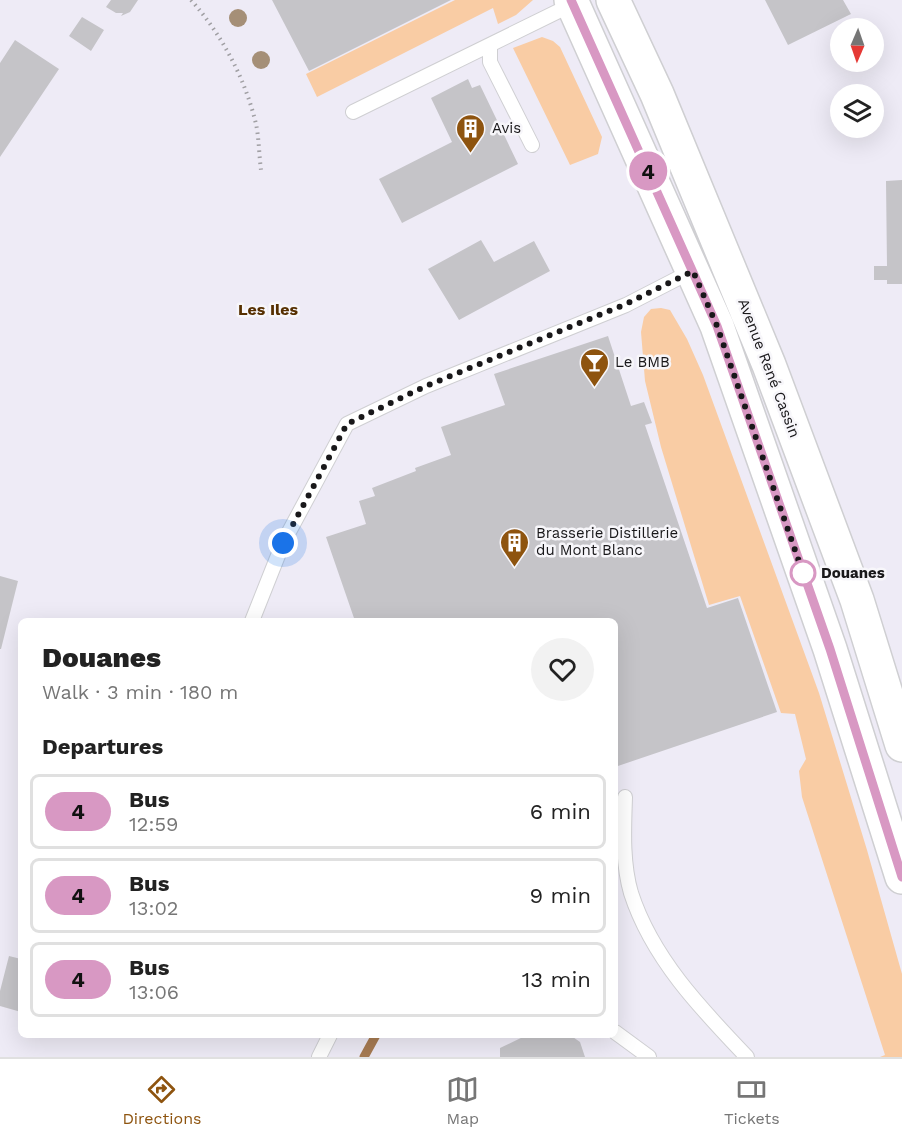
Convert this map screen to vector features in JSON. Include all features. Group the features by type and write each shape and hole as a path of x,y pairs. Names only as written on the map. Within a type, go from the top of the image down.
{"main road":[{"name":"Avenue René Cassin","path":"613,0 657,94 708,265 717,326 830,649 902,878"},
{"name":"Avenue René Cassin","path":"572,2 708,265 769,365 857,600 902,745"}],"lane":[{"path":"353,112 572,2"},
{"path":"490,45 490,62 532,145"},
{"path":"253,618 283,543 347,424 426,386 626,304 708,265"},
{"path":"625,796 624,849 631,892 656,950 702,1011 747,1057"},
{"path":"618,1034 650,1057"},
{"path":"319,1057 328,1038"}],"path":[{"path":"191,0 226,48 245,91 256,125 261,170"}],"shaded area":[{"path":"0,0 902,0 902,1057 0,1057"},
{"path":"455,0 533,0 516,15 498,24 493,8 317,97 306,74"},
{"path":"542,37 553,41 560,47 602,137 598,154 570,165 513,48"},
{"path":"651,309 670,310 687,339 703,375 819,693 902,974 902,1057 880,1057 885,1055 802,797 799,771 806,759 795,714 781,713 740,596 709,605 661,447 645,381 641,332 644,317"}],"building":[{"path":"111,0 138,0 130,12 121,16 123,13 116,13 106,7"},
{"path":"272,0 451,0 309,71"},
{"path":"765,0 843,0 851,14 843,18 830,18 830,24 788,45"},
{"path":"82,17 104,30 91,51 69,36"},
{"path":"15,40 59,69 0,157 0,63"},
{"name":"Avis","path":"468,79 472,88 480,85 518,164 402,223 379,179 452,142 431,98"},
{"path":"902,180 902,284 887,284 887,280 874,280 874,266 887,266 886,181"},
{"path":"481,240 494,262 534,241 550,271 459,320 428,269"},
{"name":"Brasserie Distillerie du Mont Blanc","path":"608,336 631,406 644,402 652,423 645,425 707,608 738,598 777,712 618,766 618,618 354,618 326,537 366,524 359,501 375,496 372,488 416,471 415,468 451,455 441,427 505,405 494,374"},
{"path":"0,576 18,581 1,649 0,649"},
{"path":"9,956 18,958 18,1011 0,1006 0,991"},
{"path":"521,1038 574,1038 580,1042 585,1057 500,1057 500,1048"}],"waterway":[{"path":"364,1057 374,1038"}],"bus line":[{"name":"4","path":"571,0 717,326 830,649 902,877"}],"place":[{"name":"Avis","path":"471,154"},
{"name":"Le BMB","path":"594,388"},
{"name":"Brasserie Distillerie du Mont Blanc","path":"515,568"},
{"name":"Douanes","path":"803,573"}],"district":[{"name":"Les Iles","path":"268,309"}],"route":[{"path":"283,543 347,424 426,386 626,304 693,271 717,326 803,573"}]}
